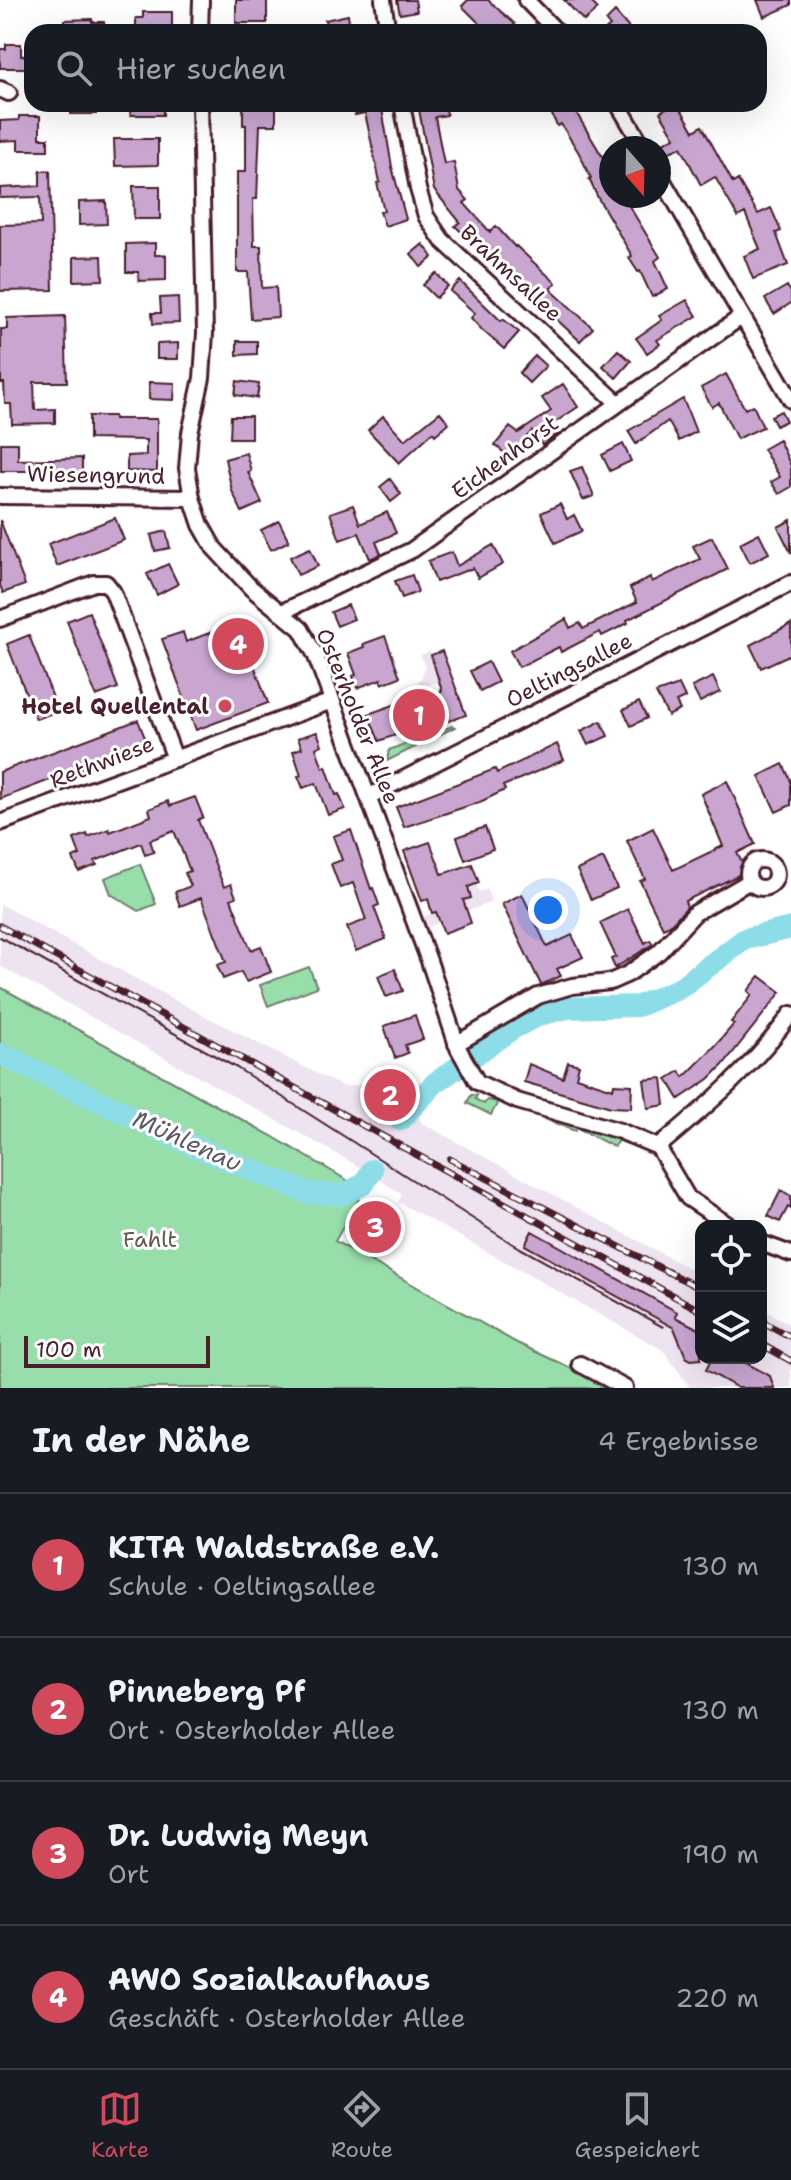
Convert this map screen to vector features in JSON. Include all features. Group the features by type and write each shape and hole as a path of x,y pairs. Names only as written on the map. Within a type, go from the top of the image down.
{"street":[{"path":"200,24 201,0"},
{"path":"383,0 387,24"},
{"path":"526,0 549,24"},
{"name":"Osterholder Allee","path":"200,112 205,333 202,378 190,433 187,468 201,525 214,548 251,588 301,629 315,654 457,1046 477,1082 517,1101 620,1131 658,1147"},
{"name":"Brahmsallee","path":"404,112 422,203 426,216 442,240 618,403"},
{"path":"623,112 637,136"},
{"path":"671,195 791,400"},
{"name":"Eichenhorst","path":"282,612 412,550 741,317"},
{"name":"Wiesengrund","path":"0,496 192,498"},
{"name":"Rethwiese","path":"0,619 94,583 106,583 113,592 175,759"},
{"name":"Oeltingsallee","path":"368,797 791,583"},
{"name":"Rethwiese","path":"0,823 332,701"},
{"path":"457,1046 538,996 572,986 610,982 628,974 659,952 695,913 750,881"},
{"path":"721,1220 688,1198 658,1147 718,1097 773,1039 791,1014"},
{"path":"767,1245 791,1254"},
{"path":"580,1364 625,1388"}],"shaded area":[{"path":"430,651 440,681 417,689 416,684 425,667 420,655"},
{"path":"476,884 479,892 487,889 491,902 426,928 422,917 471,898 468,887"},
{"path":"0,904 186,1006 343,1087 393,1080 406,1087 422,1123 695,1272 695,1364 767,1364 767,1311 791,1325 791,1388 690,1388 665,1352 654,1345 398,1202 402,1194 351,1162 0,966"}],"green space":[{"path":"455,727 387,761 389,750"},
{"path":"140,864 156,904 139,911 111,894 105,878"},
{"path":"309,967 317,987 268,1006 260,985"},
{"name":"Fahlt","path":"0,987 364,1190 335,1241 517,1343 613,1388 0,1388"},
{"path":"471,1095 477,1095 475,1099 484,1104 487,1100 498,1102 491,1115 467,1103"},
{"path":"551,1119 628,1142 618,1140 614,1147 577,1128 575,1131 547,1120"}],"building":[{"path":"236,0 267,0 267,23 236,23"},
{"path":"397,0 415,0 417,11 400,14"},
{"path":"468,0 488,0 515,24 480,24 462,6"},
{"path":"564,0 589,0 598,9 584,21"},
{"path":"757,0 791,0 791,5 764,17"},
{"path":"143,12 172,12 172,24 136,24 136,18 143,18"},
{"path":"615,12 626,24 608,24 606,21"},
{"path":"348,15 350,24 326,24 325,20"},
{"path":"92,19 92,22 104,24 65,24 65,20"},
{"path":"6,44 21,44 24,68 0,68 0,49 6,49"},
{"path":"71,112 96,112 96,114"},
{"path":"131,112 163,112 163,115 131,115"},
{"path":"243,112 276,112 276,125 260,125 257,199 253,199 254,246 261,246 262,288 276,287 278,317 251,319 248,272 237,272 237,172 246,172 246,125 243,125"},
{"path":"354,112 383,112 392,167 406,219 385,226 380,212 384,211 377,183 380,182 365,113 355,115"},
{"path":"419,112 446,112 447,115 435,117 444,164 454,162 459,190 468,200 464,203 490,232 496,226 556,283 550,289 593,328 580,341 455,226 460,222 434,190"},
{"path":"551,112 576,112 599,151 599,200 579,153 561,124 557,126"},
{"path":"660,112 683,112 694,131 702,126 733,183 738,180 758,214 771,208 781,231 776,233 788,265 753,279 744,256 760,249 745,213 738,217 715,177 701,185 681,147 671,151 671,139 675,137"},
{"path":"19,116 40,116 40,138 48,138 48,150 18,150 18,140 0,141 0,121 19,120"},
{"path":"114,139 158,139 158,165 115,166"},
{"path":"40,171 50,171 53,290 0,291 0,225 41,224 40,197 0,198 0,188 40,186"},
{"path":"133,186 160,186 160,219 134,219"},
{"path":"106,201 107,224 79,225 79,202"},
{"path":"604,208 630,208 660,257 655,261 668,289 652,297 640,271 629,258 632,256"},
{"path":"155,243 155,255 166,255 166,280 139,281 138,272 126,272 126,244"},
{"path":"423,244 433,257 421,267 411,254"},
{"path":"102,256 103,280 74,281 74,257"},
{"path":"436,273 448,286 436,298 423,285"},
{"path":"460,281 501,321 503,319 519,332 504,349 471,318 475,313 450,291"},
{"path":"787,286 791,292 791,303 774,314 765,299"},
{"path":"178,297 179,323 153,324 152,313 161,313 160,298"},
{"path":"687,300 697,316 657,340 660,344 647,353 636,338 662,320 659,316"},
{"path":"65,316 67,382 34,382 35,410 55,409 55,423 12,424 11,404 5,404 4,383 1,383 1,329 7,329 7,318"},
{"path":"237,341 257,341 257,354 237,355"},
{"path":"178,343 178,359 157,359 157,344"},
{"path":"618,350 631,361 616,378 603,366"},
{"path":"535,356 546,366 529,383 519,373"},
{"path":"726,374 745,409 753,405 763,427 737,439 719,403 712,407 701,388"},
{"path":"237,381 259,384 257,398 235,395"},
{"path":"149,382 175,383 174,400 149,399"},
{"path":"563,384 578,407 551,425 558,434 542,445 532,431 509,457 495,445 510,427 518,433 551,411 542,398"},
{"path":"683,399 696,432 679,441 668,421 636,444 628,431"},
{"path":"781,411 786,421 776,426 771,416"},
{"path":"440,412 449,423 435,435 433,432 399,463 368,430 383,416 405,440"},
{"path":"89,416 157,419 157,472 127,471 127,456 146,455 146,440 89,439"},
{"path":"231,416 251,416 251,438 230,438"},
{"path":"779,440 791,466 791,487 779,494 771,482 780,477 763,449"},
{"path":"1,443 18,443 18,460 82,458 82,473 31,475 31,471 1,471"},
{"path":"623,444 631,461 610,471 602,455"},
{"path":"246,453 251,471 248,472 262,503 242,512 232,491 225,459"},
{"path":"582,467 594,496 583,500 570,471"},
{"path":"390,479 401,494 391,502 380,487"},
{"path":"560,504 567,519 574,515 582,531 555,543 541,513"},
{"path":"353,505 360,524 387,512 396,533 376,542 381,554 370,559 359,533 340,540 330,513"},
{"path":"115,518 124,540 57,566 48,544"},
{"path":"0,520 25,585 3,593 0,585"},
{"path":"791,520 791,553 778,527"},
{"path":"279,521 289,541 271,550 261,530"},
{"path":"166,531 170,548 155,551 151,535"},
{"path":"759,533 769,553 750,563 740,543"},
{"path":"712,537 728,569 602,636 600,632 561,652 559,647 519,667 510,651 566,619 570,628 580,623 583,629 637,602 630,588 650,577 652,582 700,559 693,546"},
{"path":"493,545 503,564 478,578 473,568 436,582 428,561 452,552 457,566"},
{"path":"310,548 318,566 298,575 290,557"},
{"path":"168,564 178,584 157,595 147,574"},
{"path":"412,575 418,592 402,598 395,581"},
{"path":"348,605 354,619 337,626 331,612"},
{"path":"89,612 118,688 96,696 67,621"},
{"path":"238,622 268,703 196,730 162,639 183,632 186,642"},
{"path":"791,624 791,654 761,668 750,645"},
{"path":"29,635 58,711 36,719 7,644"},
{"path":"385,636 400,677 382,684 381,679 357,688 348,653"},
{"path":"442,651 466,715 379,741 368,714 399,703 400,707 442,691 431,655"},
{"path":"488,662 498,682 480,691 470,671"},
{"path":"713,677 720,692 700,702 692,687"},
{"path":"679,685 685,698 676,702 680,710 668,716 656,693"},
{"path":"639,702 647,718 631,726 623,710"},
{"path":"138,720 147,743 0,799 0,772"},
{"path":"601,721 608,736 588,745 581,731"},
{"path":"317,732 322,745 316,748 323,768 326,766 336,795 339,794 345,809 328,815 316,783 303,788 293,751 302,748 298,738"},
{"path":"557,744 564,760 503,786 505,790 480,802 404,827 396,807 495,769 497,773"},
{"path":"783,764 791,781 791,805 776,812 759,776"},
{"path":"727,781 755,844 737,853 745,868 743,873 685,901 687,907 663,928 640,881 645,879 627,841 653,828 673,870 723,846 701,794"},
{"path":"195,797 203,817 198,820 224,887 231,884 236,897 231,899 251,950 261,946 271,972 246,982 241,972 223,979 217,965 226,962 201,898 180,906 175,892 191,886 185,873 190,871 174,831 150,840 154,852 145,855 141,843 95,861 97,865 79,872 73,858 80,855 74,839 109,829 110,832 151,816 149,809 168,801 170,806"},
{"path":"485,827 493,849 465,860 457,837"},
{"path":"351,830 379,905 374,907 386,939 356,951 347,927 366,920 353,883 340,888 331,864 342,860 333,836"},
{"path":"430,842 442,874 472,864 479,883 468,887 471,898 463,900 471,923 444,933 428,899 422,901 404,851"},
{"path":"603,858 617,888 591,900 577,870"},
{"path":"522,894 547,947 572,935 583,957 557,969 561,976 541,985 502,904"},
{"path":"628,909 645,943 650,940 653,944 615,968 611,959 616,957 600,923"},
{"path":"395,969 403,991 386,997 378,976"},
{"path":"760,976 781,992 723,1065 709,1079 679,1099 667,1079 680,1071 684,1077 716,1045 734,1024 731,1022 752,995 748,991"},
{"path":"415,1015 423,1039 405,1045 408,1053 395,1058 384,1026"},
{"path":"568,1062 579,1065 576,1077 613,1089 614,1084 632,1085 631,1108 611,1107 524,1082 529,1064 563,1078"},
{"path":"662,1078 665,1105 648,1108 644,1080"},
{"path":"393,1080 406,1087 403,1094 407,1096 400,1109 375,1096 382,1082 390,1086"},
{"path":"781,1190 791,1196 791,1209 788,1207 780,1222 768,1216"},
{"path":"532,1231 677,1312 675,1317 695,1327 695,1360 686,1357 674,1328 525,1245"},
{"path":"709,1364 748,1364 770,1376 774,1388 738,1388 706,1370"}],"waterway":[{"name":"Mühlenau","path":"400,1120 435,1083 512,1029 539,1015 567,1008 638,1006 678,989 745,939 791,928"},
{"name":"Mühlenau","path":"0,1054 195,1147 308,1193 342,1195 364,1184 372,1170"}],"tram line":[{"path":"0,937 237,1068 511,1243 663,1327"}],"railway":[{"path":"0,926 695,1308"},
{"path":"450,1159 695,1286"},
{"path":"767,1324 791,1337"},
{"path":"767,1347 791,1361"}],"place":[{"name":"AWO Sozialkaufhaus","path":"238,644"},
{"name":"Hotel Quellental","path":"225,706"},
{"name":"KITA Waldstraße e.V.","path":"419,715"},
{"name":"Pinneberg Pf","path":"390,1095"},
{"name":"Dr. Ludwig Meyn","path":"375,1227"}]}
